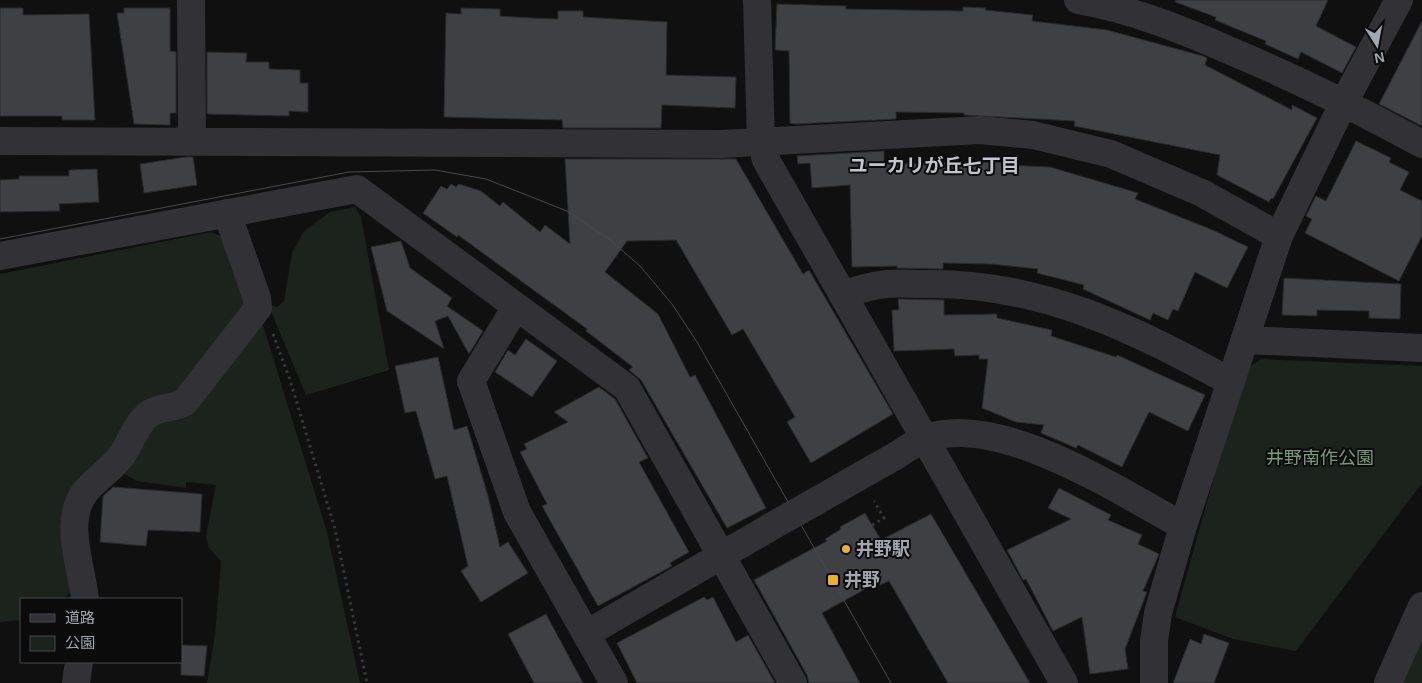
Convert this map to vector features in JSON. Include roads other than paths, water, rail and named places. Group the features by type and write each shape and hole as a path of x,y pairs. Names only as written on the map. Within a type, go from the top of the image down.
{"street":[{"path":"191,0 192,141"},
{"path":"758,0 761,141 766,160 1064,683"},
{"path":"1078,0 1134,12 1190,33 1344,102 1422,144"},
{"path":"1147,682 1158,613 1183,526 1279,236 1344,102 1399,0"},
{"path":"0,141 721,144 980,130 1033,135 1111,154 1155,171 1202,193 1279,236"},
{"path":"0,256 357,189 627,388 793,683"},
{"path":"85,598 74,544 78,509 85,492 122,456 140,423 149,414 159,408 180,405 185,402 258,308 257,298 227,213"},
{"path":"842,294 880,284 958,283 1001,288 1036,296 1102,318 1151,339 1231,382"},
{"path":"516,307 471,381 517,512 614,683"},
{"path":"1246,340 1422,348"},
{"path":"586,634 925,439 956,432 986,435 1014,442 1080,469 1183,526"},
{"path":"1388,683 1422,606"},
{"path":"76,683 80,663"}],"tram line":[{"path":"0,239 349,172 435,170 486,179 567,211 609,239 640,266 672,304 697,342 891,683"}],"place":[{"name":"井野駅","path":"846,549"},
{"name":"井野","path":"833,580"}],"district":[{"name":"ユーカリが丘七丁目","path":"934,165"}],"park label":[{"name":"井野南作公園","path":"1320,458"}]}
